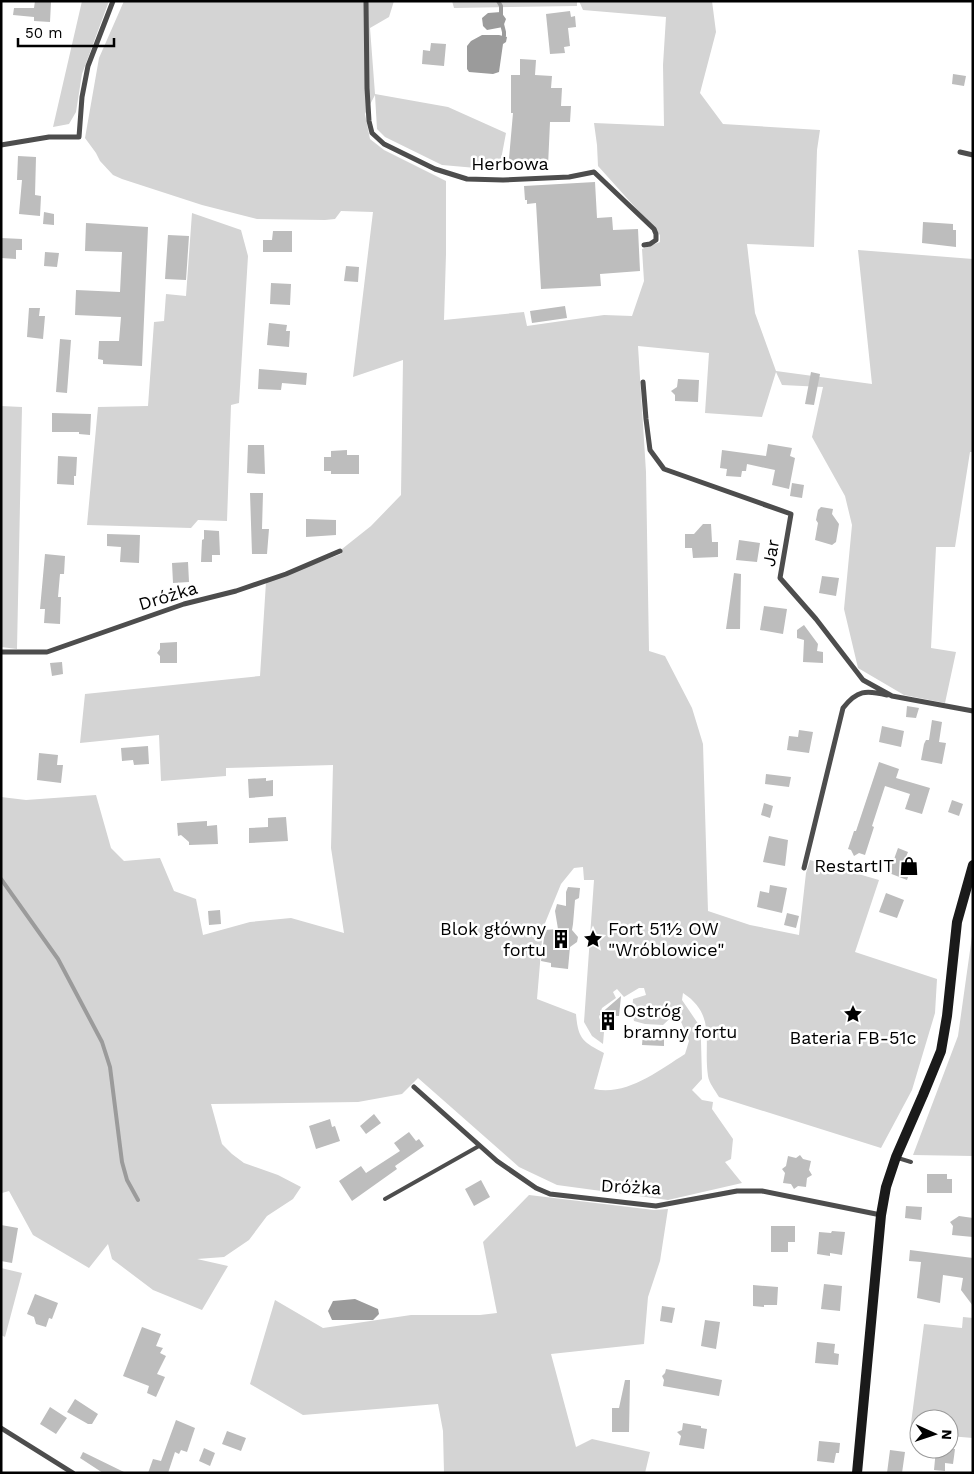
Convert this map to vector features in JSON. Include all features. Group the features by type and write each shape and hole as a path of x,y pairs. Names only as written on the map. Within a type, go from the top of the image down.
{"street":[{"path":"1,145 49,137 79,137 82,98 88,66 113,1"},
{"name":"Herbowa","path":"366,1 369,121 372,133 384,144 435,169 467,179 503,180 569,177 594,172 654,229 656,240 644,245"},
{"path":"960,152 973,155"},
{"name":"Jar","path":"643,382 650,450 664,469 791,514 780,578 816,619 863,680 892,696 973,712"},
{"name":"Dróżka","path":"1,652 47,652 184,604 236,591 340,551"},
{"path":"804,868 843,708 852,697 870,691 892,696"},
{"path":"856,1473 881,1215 886,1187 896,1157 941,1051 947,1016 957,922 973,865"},
{"name":"Dróżka","path":"414,1087 497,1162 536,1188 550,1194 656,1206 737,1191 762,1191 881,1215"},
{"path":"1,1428 73,1473"}],"lane":[{"path":"385,1199 480,1146"},
{"path":"896,1157 911,1162"}],"shaded area":[{"path":"82,1 109,1 82,74 76,112 69,124 53,127"},
{"path":"124,1 394,1 389,17 370,28 375,94 448,107 506,133 499,170 442,165 385,137 377,129 375,95 365,114 370,139 384,150 446,181 444,320 524,312 527,326 604,315 632,316 644,281 642,249 660,242 660,235 598,166 594,123 664,126 663,65 666,17 583,10 579,1 712,1 716,32 700,93 723,124 820,130 817,150 814,247 747,244 755,313 776,371 872,384 858,250 973,259 973,452 970,452 955,547 936,547 931,648 956,652 945,703 904,695 858,668 844,609 852,525 845,496 812,437 823,387 782,385 776,372 762,417 705,413 709,353 638,346 646,472 649,651 665,656 692,708 703,744 708,911 750,925 799,935 806,873 810,860 879,880 855,952 937,979 935,1013 912,1090 881,1148 719,1097 708,1076 705,1020 694,1002 683,993 682,1000 699,1025 701,1041 702,1079 692,1090 702,1100 713,1102 712,1109 733,1139 731,1159 725,1162 742,1183 668,1200 557,1185 519,1167 418,1078 402,1094 358,1102 211,1104 222,1144 232,1154 244,1163 278,1175 301,1187 293,1199 267,1216 249,1240 224,1257 197,1259 228,1266 202,1310 153,1290 112,1259 108,1244 89,1268 33,1235 9,1191 2,1193 1,797 26,800 96,795 111,848 124,861 160,858 174,891 196,899 203,935 250,922 291,918 344,933 331,848 333,765 226,768 226,776 161,781 159,735 80,743 85,694 260,676 266,582 341,554 342,549 371,526 401,495 403,360 353,377 373,212 341,211 335,219 325,220 257,219 202,205 113,175 100,161 85,138 99,58","holes":["583,867 584,880 594,880 584,1022 592,1036 603,1044 604,1032 599,1017 602,1008 616,998 613,992 617,989 624,997 639,988 644,988 646,995 633,999 632,1012 634,1021 663,1025 677,1012 689,1041 685,1054 642,1080 618,1089 594,1089 604,1053 583,1039 578,1029 576,1014 537,999 543,928 561,884 574,868"]},
{"path":"452,1 577,1 577,6 454,8"},
{"path":"501,12 506,19 503,27 487,30 483,26 482,18 488,13"},
{"path":"482,35 507,37 506,42 503,44 499,72 493,74 469,72 467,69 467,46 471,41"},
{"path":"192,213 241,230 248,256 239,403 231,405 227,521 198,520 191,528 87,525 98,407 148,406 154,322 164,321 166,294 186,296"},
{"path":"1,406 22,407 17,649 1,647"},
{"path":"973,929 973,1156 913,1155 958,1036"},
{"path":"529,1195 654,1210 668,1209 660,1261 648,1297 644,1344 551,1354 576,1447 592,1439 650,1452 645,1473 444,1473 443,1431 438,1404 303,1415 250,1384 275,1300 323,1328 411,1315 480,1315 497,1313 483,1242"},
{"path":"1,1268 22,1273 5,1337 1,1335"},
{"path":"355,1299 378,1309 379,1314 373,1320 332,1320 328,1311 333,1301"},
{"path":"963,1317 973,1318 973,1438 959,1437 959,1409 913,1409 924,1324 962,1328"}],"building":[{"path":"35,1 51,2 50,22 34,21 34,17 13,15 14,8 34,8"},
{"path":"570,11 571,17 575,16 576,27 568,28 570,46 564,47 565,53 550,54 546,14"},
{"path":"431,43 446,44 444,66 422,64 423,50 430,51"},
{"path":"520,59 536,60 535,75 552,76 551,88 562,88 561,106 571,106 570,122 550,122 548,166 522,166 521,170 508,170 513,113 511,113 511,75 520,75"},
{"path":"953,74 966,76 964,86 952,84"},
{"path":"18,156 36,157 35,195 41,196 40,216 19,214 22,180 17,180"},
{"path":"595,182 597,218 612,217 613,230 638,229 640,271 600,274 601,286 541,289 536,203 527,204 524,186"},
{"path":"44,212 54,214 54,225 43,224"},
{"path":"923,222 953,224 953,230 956,230 956,247 922,243"},
{"path":"86,223 148,227 142,366 103,364 103,360 98,359 99,341 119,341 121,317 75,315 76,290 120,292 122,252 85,251"},
{"path":"273,231 292,231 292,252 263,252 263,240 272,240"},
{"path":"168,235 189,236 186,280 165,279"},
{"path":"1,238 22,239 22,250 16,250 16,259 1,258"},
{"path":"45,252 59,253 57,267 44,266"},
{"path":"346,266 359,267 358,282 344,281"},
{"path":"271,283 291,284 290,305 270,304"},
{"path":"565,306 567,318 532,323 530,311"},
{"path":"29,308 40,308 39,316 45,316 43,339 27,337"},
{"path":"269,323 287,325 286,331 290,331 289,347 267,345"},
{"path":"60,339 71,340 67,393 56,392"},
{"path":"259,369 307,373 306,385 282,383 281,390 258,389"},
{"path":"811,372 820,374 814,405 805,404"},
{"path":"678,379 699,380 698,402 675,401 675,395 671,391 677,387"},
{"path":"52,413 91,414 90,435 79,434 79,432 52,432"},
{"path":"768,444 792,448 790,456 795,458 789,489 772,485 775,470 747,464 746,471 742,471 741,477 726,476 727,469 720,468 722,450 766,456"},
{"path":"248,445 264,445 265,474 247,473"},
{"path":"347,450 347,455 359,455 359,474 331,474 331,471 324,471 324,457 331,457 331,451"},
{"path":"58,456 77,457 74,485 57,484"},
{"path":"792,483 804,485 802,498 790,496"},
{"path":"250,493 263,493 262,529 269,529 267,554 252,554"},
{"path":"821,507 833,509 832,514 839,524 836,542 832,545 815,540 818,523 816,520 818,510"},
{"path":"306,519 336,520 336,535 306,537"},
{"path":"703,524 711,524 712,542 718,542 718,557 693,558 692,548 685,548 685,534 694,534"},
{"path":"204,530 219,531 220,555 212,555 212,562 201,562"},
{"path":"107,534 140,535 139,563 120,562 121,547 107,546"},
{"path":"739,540 760,543 757,562 736,560"},
{"path":"45,554 65,556 64,574 60,574 58,597 61,597 60,624 44,623 45,609 40,609"},
{"path":"188,562 189,582 173,583 172,563"},
{"path":"734,573 741,574 740,629 726,629"},
{"path":"822,576 839,578 836,596 819,593"},
{"path":"764,606 787,609 783,634 760,630"},
{"path":"804,625 818,644 817,651 823,652 823,663 803,662 804,640 797,638 797,630"},
{"path":"177,642 177,663 160,663 160,656 157,653 160,649 160,643"},
{"path":"62,662 63,674 52,676 50,663"},
{"path":"907,706 919,708 916,718 906,717"},
{"path":"932,720 942,722 939,742 946,743 942,764 921,760 924,744 926,740 929,740"},
{"path":"882,726 904,731 901,747 879,742"},
{"path":"799,730 813,732 809,753 787,750 789,736 798,737"},
{"path":"148,746 149,764 134,765 133,760 122,761 121,748"},
{"path":"39,753 58,755 57,765 63,765 61,783 37,780"},
{"path":"879,762 899,769 896,778 930,788 922,814 905,809 910,794 885,786 865,855 859,853 854,856 851,850 848,849"},
{"path":"766,774 791,777 789,787 765,784"},
{"path":"266,778 266,781 273,780 273,796 249,798 248,779"},
{"path":"952,800 963,804 959,816 948,812"},
{"path":"764,803 773,806 770,818 761,815"},
{"path":"286,817 288,841 249,843 249,828 268,827 268,818"},
{"path":"207,821 207,826 217,825 218,844 189,845 189,842 181,835 178,836 177,823"},
{"path":"769,836 788,840 785,866 763,862"},
{"path":"898,848 908,852 906,857 914,860 907,880 889,873"},
{"path":"770,885 787,888 782,913 757,907 760,891 769,893"},
{"name":"Blok główny fortu","path":"568,887 580,888 579,898 575,900 572,930 578,937 577,942 570,947 568,969 551,967 551,963 541,961 545,930 558,929 555,911 557,904 566,906"},
{"path":"886,893 904,900 897,918 879,912"},
{"path":"220,910 221,924 209,925 208,911"},
{"path":"787,913 799,916 796,928 784,925"},
{"path":"621,996 619,1016 599,1015"},
{"path":"643,1033 664,1034 664,1046 642,1045"},
{"path":"374,1114 381,1123 366,1134 360,1126"},
{"path":"330,1119 332,1127 335,1126 340,1141 316,1149 309,1126"},
{"path":"409,1132 416,1141 419,1139 424,1146 395,1166 397,1169 352,1201 339,1181 361,1166 366,1173 400,1151 394,1143"},
{"path":"800,1155 803,1159 811,1161 809,1170 812,1175 807,1178 806,1187 798,1186 794,1189 791,1184 783,1183 785,1173 782,1169 786,1166 788,1156 796,1158"},
{"path":"927,1174 947,1174 947,1179 952,1179 952,1193 927,1193"},
{"path":"481,1180 490,1197 474,1206 465,1189"},
{"path":"906,1206 922,1207 921,1220 905,1218"},
{"path":"959,1216 973,1218 973,1237 952,1235 953,1226 950,1222"},
{"path":"1,1225 18,1228 12,1263 1,1261"},
{"path":"771,1226 795,1226 795,1242 788,1242 788,1252 771,1252"},
{"path":"832,1231 845,1232 842,1255 830,1253 830,1256 817,1254 819,1232 831,1233"},
{"path":"910,1250 973,1258 973,1306 961,1290 963,1278 943,1275 940,1303 917,1298 921,1262 909,1261"},
{"path":"824,1284 842,1286 840,1311 821,1309"},
{"path":"753,1285 778,1287 777,1305 753,1306"},
{"path":"35,1294 58,1303 52,1319 49,1318 46,1327 36,1324 34,1317 27,1314"},
{"path":"662,1306 675,1308 672,1323 660,1321"},
{"path":"705,1320 720,1322 716,1349 701,1346"},
{"path":"142,1327 161,1334 156,1346 163,1348 160,1353 166,1356 157,1374 165,1377 156,1397 147,1393 149,1386 123,1376"},
{"path":"817,1342 835,1344 834,1353 839,1354 838,1365 815,1363"},
{"path":"666,1369 722,1380 719,1396 663,1386 664,1380 662,1376"},
{"path":"625,1380 630,1380 629,1432 612,1432 612,1408 619,1408"},
{"path":"75,1399 98,1414 92,1424 88,1424 67,1412"},
{"path":"50,1407 67,1418 56,1434 40,1424"},
{"path":"176,1420 195,1428 187,1452 181,1450 179,1454 175,1452 168,1473 148,1473 153,1459 161,1461"},
{"path":"683,1423 707,1429 704,1449 679,1445 681,1436 677,1432 682,1430"},
{"path":"227,1431 246,1438 241,1451 222,1444"},
{"path":"819,1441 840,1443 839,1453 836,1453 834,1463 817,1461"},
{"path":"204,1448 215,1453 210,1466 199,1461"},
{"path":"890,1450 905,1452 902,1473 887,1473"},
{"path":"83,1452 126,1473 103,1473 80,1458"},
{"path":"935,1459 954,1459 953,1464 945,1463 945,1471 934,1470"}],"waterway":[{"path":"498,1 501,6 501,17"},
{"path":"502,24 504,36"},
{"path":"1,879 58,959 102,1042 110,1067 122,1162 127,1180 138,1200"}],"place":[{"name":"RestartIT","path":"909,866"},
{"name":"Blok główny fortu","path":"561,939"},
{"name":"Fort 51½ OW \"Wróblowice\"","path":"593,939"},
{"name":"Bateria FB-51c","path":"853,1014"},
{"name":"Ostróg bramny fortu","path":"608,1021"}]}
